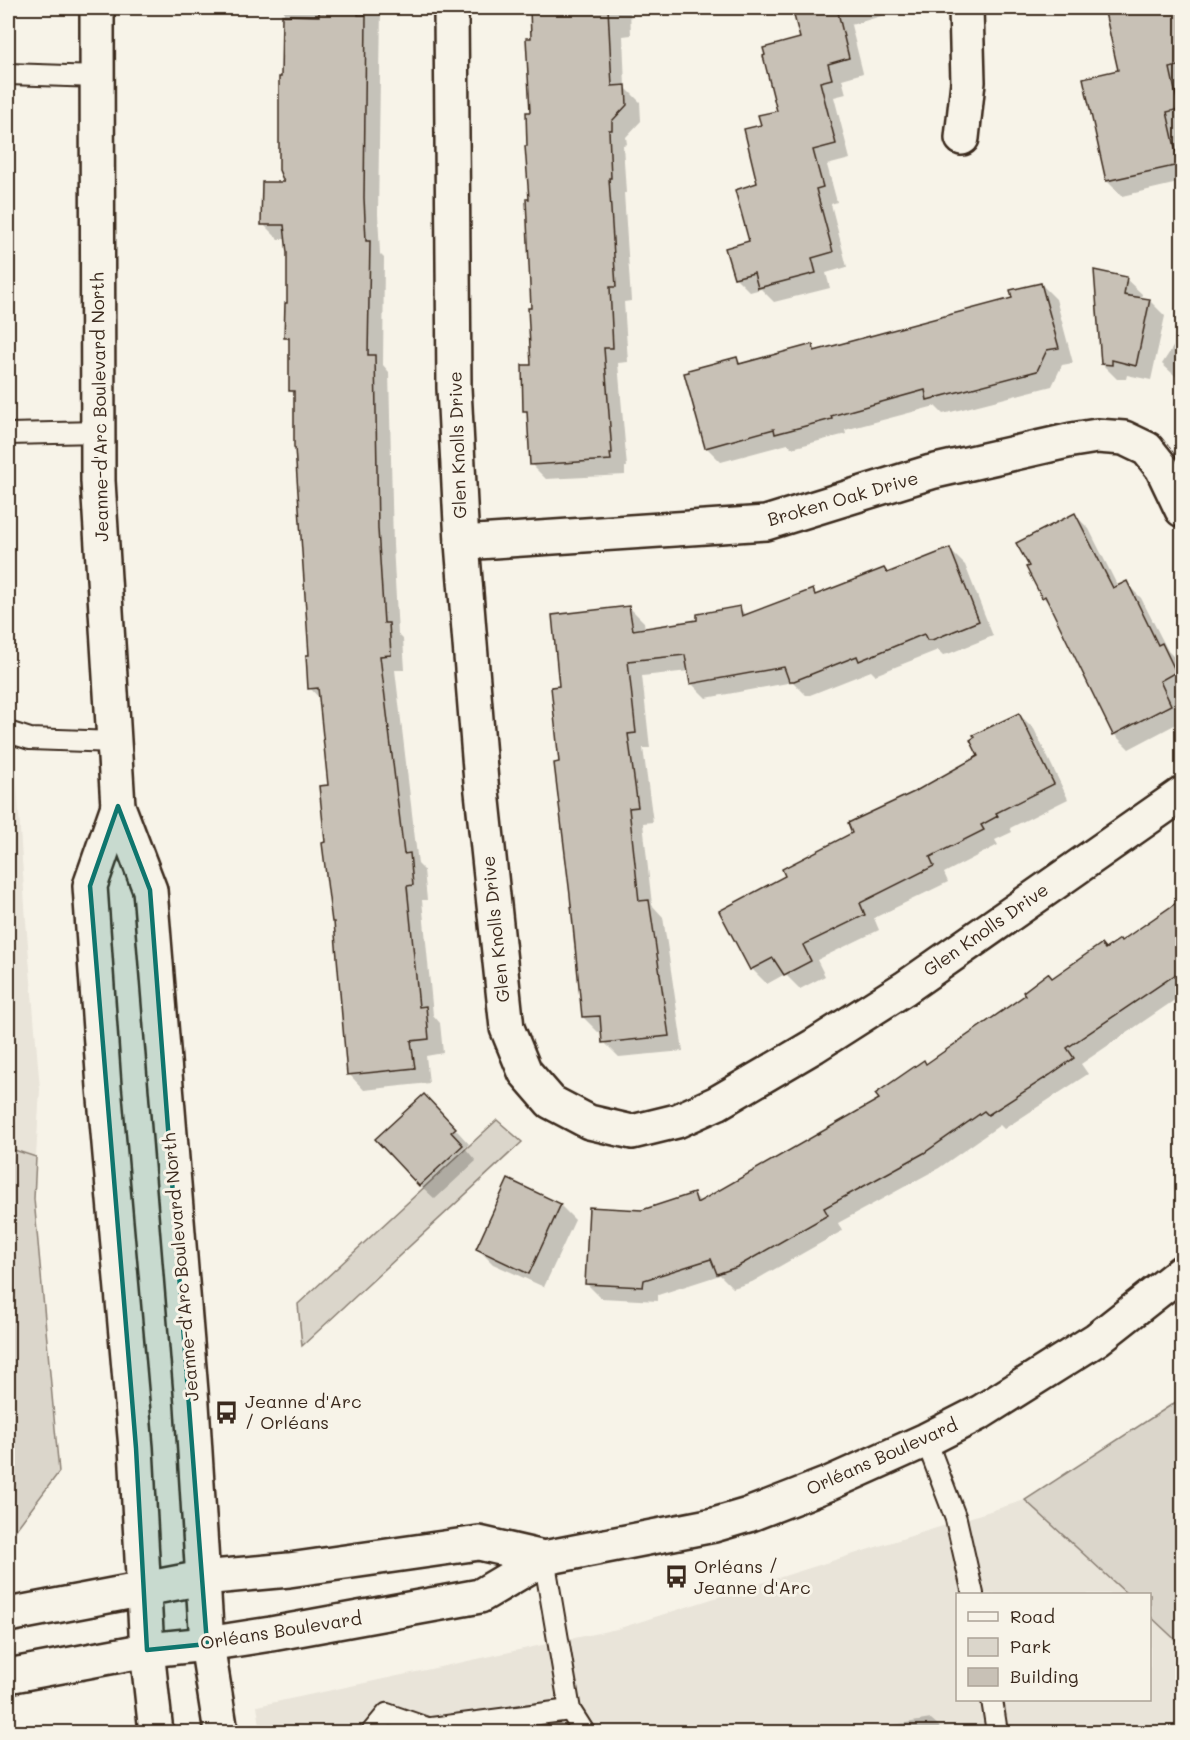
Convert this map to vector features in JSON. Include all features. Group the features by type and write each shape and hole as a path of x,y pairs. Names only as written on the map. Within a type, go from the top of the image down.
{"street":[{"name":"Jeanne-d'Arc Boulevard North","path":"97,8 98,481 118,806 150,890 192,1404 207,1644 221,1732"},
{"name":"Glen Knolls Drive","path":"451,8 454,388 462,543 481,782 507,1028 525,1072 544,1095 551,1102 589,1122 632,1132 676,1122 717,1103 814,1046 905,987 1182,794"},
{"path":"962,138 968,82 966,8"},
{"name":"Broken Oak Drive","path":"462,543 766,523 931,472 1097,436 1124,438 1147,450 1162,468 1182,510"},
{"name":"Jeanne-d'Arc Boulevard North","path":"118,806 90,886 104,1087 136,1448 147,1650 156,1732"},
{"name":"Orléans Boulevard","path":"8,1676 147,1650 271,1634 480,1596 544,1558 714,1525 748,1515 828,1484 926,1440 981,1412 1097,1339 1182,1272"},
{"name":"Orléans Boulevard","path":"8,1615 202,1578 289,1570 479,1543 544,1558"}],"lane":[{"path":"8,74 97,77"},
{"path":"8,434 99,432"},
{"path":"8,732 30,739 115,742"},
{"path":"926,1440 956,1519 973,1593"},
{"path":"544,1558 570,1710 584,1732"},
{"path":"992,1701 997,1732"},
{"path":"372,1732 387,1714 423,1731 453,1729 570,1710"}],"highlighted area":[{"path":"118,806 150,890 207,1644 147,1650 136,1448 90,886"}],"shaded area":[{"path":"8,587 15,753 40,1089 36,1157 8,1148"},
{"path":"1025,1500 1126,1593 956,1593 956,1701 1151,1701 1151,1617 1182,1646 1182,1732 261,1732 257,1706 617,1629"}],"green space":[{"path":"497,1120 522,1142 302,1346 298,1304"},
{"path":"8,1148 36,1157 34,1199 59,1472 8,1540"},
{"path":"1182,1398 1182,1646 1151,1617 1151,1593 1126,1593 1025,1500"}],"building":[{"path":"530,8 608,8 612,86 626,85 627,105 612,121 612,130 609,130 611,178 609,178 616,287 610,287 613,348 604,348 611,460 530,465 527,411 523,411 522,365 531,365 526,199 529,199 525,146 527,146 526,112 530,112 526,38 531,38"},
{"path":"792,8 837,8 849,58 828,64 832,79 820,82 836,144 813,150 823,187 816,189 833,252 812,258 816,273 758,288 754,273 734,278 725,248 749,241 735,190 757,183 744,129 761,125 758,115 777,111 763,48 800,38"},
{"path":"1104,8 1182,8 1182,65 1170,68 1179,109 1167,112 1179,165 1106,181 1083,78 1118,70"},
{"path":"319,12 366,15 364,198 366,241 370,241 368,355 375,355 378,529 384,623 389,623 391,655 380,656 404,854 410,853 413,885 407,886 419,1007 426,1006 429,1039 411,1041 415,1068 347,1075 334,922 332,922 322,843 325,842 319,786 328,785 318,688 308,689 306,655 309,655 294,448 294,391 289,391 289,338 284,338 287,253 284,225 261,225 262,182 284,182 279,170 282,15 319,16"},
{"path":"1094,270 1127,277 1124,295 1150,299 1136,366 1112,360 1112,365 1101,364"},
{"path":"1041,283 1059,348 1047,350 1037,371 927,400 925,390 831,416 832,419 775,434 774,429 705,448 684,373 689,372 688,370 737,357 739,364 813,344 814,351 1012,298 1010,290"},
{"path":"1075,513 1113,588 1127,581 1158,645 1162,643 1176,672 1160,681 1171,705 1113,735 1045,596 1042,598 1026,567 1029,566 1016,543"},
{"path":"950,548 979,621 932,640 927,640 924,634 859,661 857,656 794,681 789,681 784,667 690,684 685,655 628,661 636,733 628,734 638,807 629,808 639,901 649,900 669,1036 602,1043 600,1016 582,1017 554,763 559,762 551,687 559,686 552,615 629,606 633,630 697,620 697,614 740,606 742,616 813,589 815,595 884,568 887,573"},
{"path":"1019,713 1054,784 996,813 998,816 981,825 984,830 930,857 934,866 860,903 865,915 803,945 811,961 784,975 773,958 750,970 719,911 785,876 782,869 852,833 848,823 914,792 978,756 970,740 975,737 973,735"},
{"path":"1182,899 1182,970 1067,1048 1074,1058 988,1115 984,1111 924,1153 824,1208 828,1215 737,1267 717,1274 711,1259 644,1280 643,1287 585,1284 589,1207 642,1210 694,1193 697,1203 879,1099 875,1094 924,1060 926,1064 1025,995 1023,992 1048,973 1052,978 1101,944 1105,949 1120,939 1121,941"},
{"path":"424,1094 456,1128 451,1132 463,1145 419,1186 375,1139"},
{"path":"508,1179 561,1204 529,1274 476,1249"}],"place":[{"name":"Jeanne d'Arc / Orléans","path":"227,1412"},
{"name":"Orléans / Jeanne d'Arc","path":"676,1577"}]}
